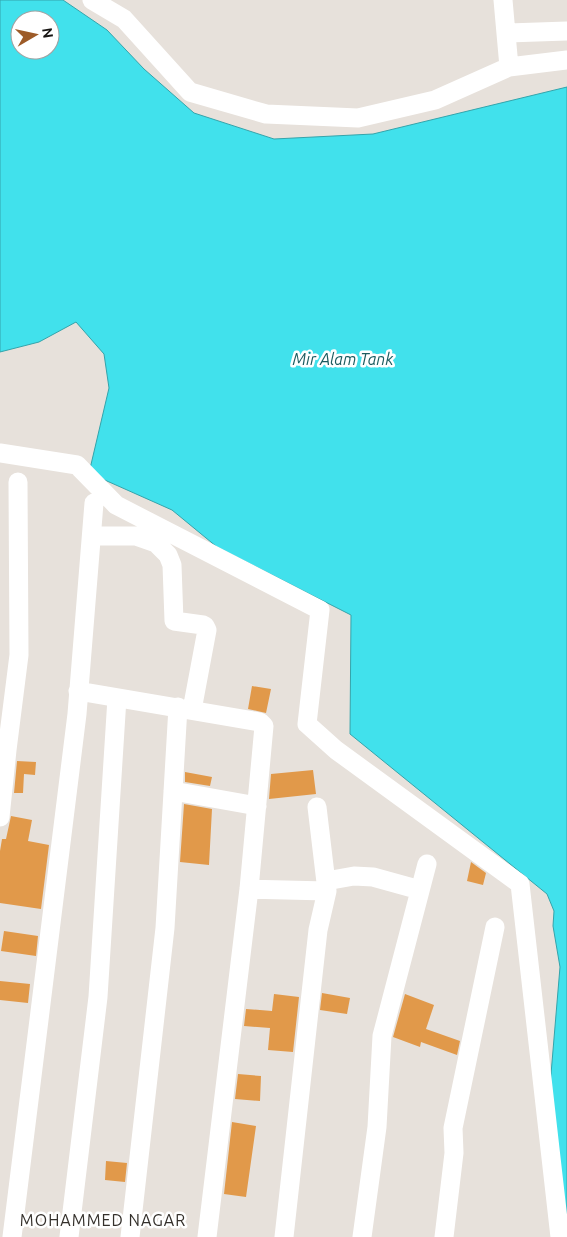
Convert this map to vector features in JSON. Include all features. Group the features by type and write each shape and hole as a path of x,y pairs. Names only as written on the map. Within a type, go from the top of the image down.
{"street":[{"path":"92,0 124,19 190,92 266,114 358,118 435,100 509,66 567,60"},
{"path":"503,0 509,66"},
{"path":"506,32 567,31"},
{"path":"0,453 77,465 116,505 320,610 307,724 336,750 520,884 560,1237"},
{"path":"0,817 19,655 18,482"},
{"path":"12,1237 78,691 94,503"},
{"path":"92,536 136,536 156,543 168,555 172,565 174,620 203,625 206,626 207,630 185,709 173,792 165,928 130,1237"},
{"path":"78,691 260,722 264,726 249,889 206,1237"},
{"path":"69,1237 98,997 117,698"},
{"path":"173,792 257,806"},
{"path":"284,1237 318,930 326,886 317,807"},
{"path":"362,1237 377,1127 382,1036 428,864"},
{"path":"249,889 326,886 354,876 373,877 420,890"},
{"path":"444,1237 454,1153 454,1128 495,927"}],"water":[{"name":"Mir Alam Tank","path":"0,0 63,0 107,30 144,69 194,113 274,139 373,134 567,87 567,1237 549,1098 560,967 553,926 554,911 547,894 350,734 351,615 217,547 172,510 89,473 109,388 104,354 76,322 39,342 0,352"}],"building":[{"path":"252,686 271,689 266,713 248,709"},
{"path":"17,761 36,762 35,775 24,774 23,793 14,793"},
{"path":"313,770 316,794 269,799 271,774"},
{"path":"185,772 212,777 210,786 185,782"},
{"path":"184,804 212,809 209,865 180,862"},
{"path":"11,816 32,820 28,841 49,845 41,909 0,903 0,851 2,839 6,839"},
{"path":"471,862 486,873 483,885 467,881"},
{"path":"4,931 38,936 36,956 1,951"},
{"path":"0,981 30,984 28,1003 0,1000"},
{"path":"322,993 350,998 347,1014 320,1010"},
{"path":"274,994 299,997 293,1052 268,1050 270,1028 244,1026 246,1009 272,1011"},
{"path":"405,994 434,1005 426,1029 460,1041 457,1055 421,1042 420,1047 393,1037"},
{"path":"238,1074 261,1076 260,1101 235,1099"},
{"path":"232,1122 256,1126 246,1197 224,1194"},
{"path":"106,1161 127,1163 125,1182 105,1180"}],"district":[{"name":"MOHAMMED NAGAR","path":"103,1220"}]}
